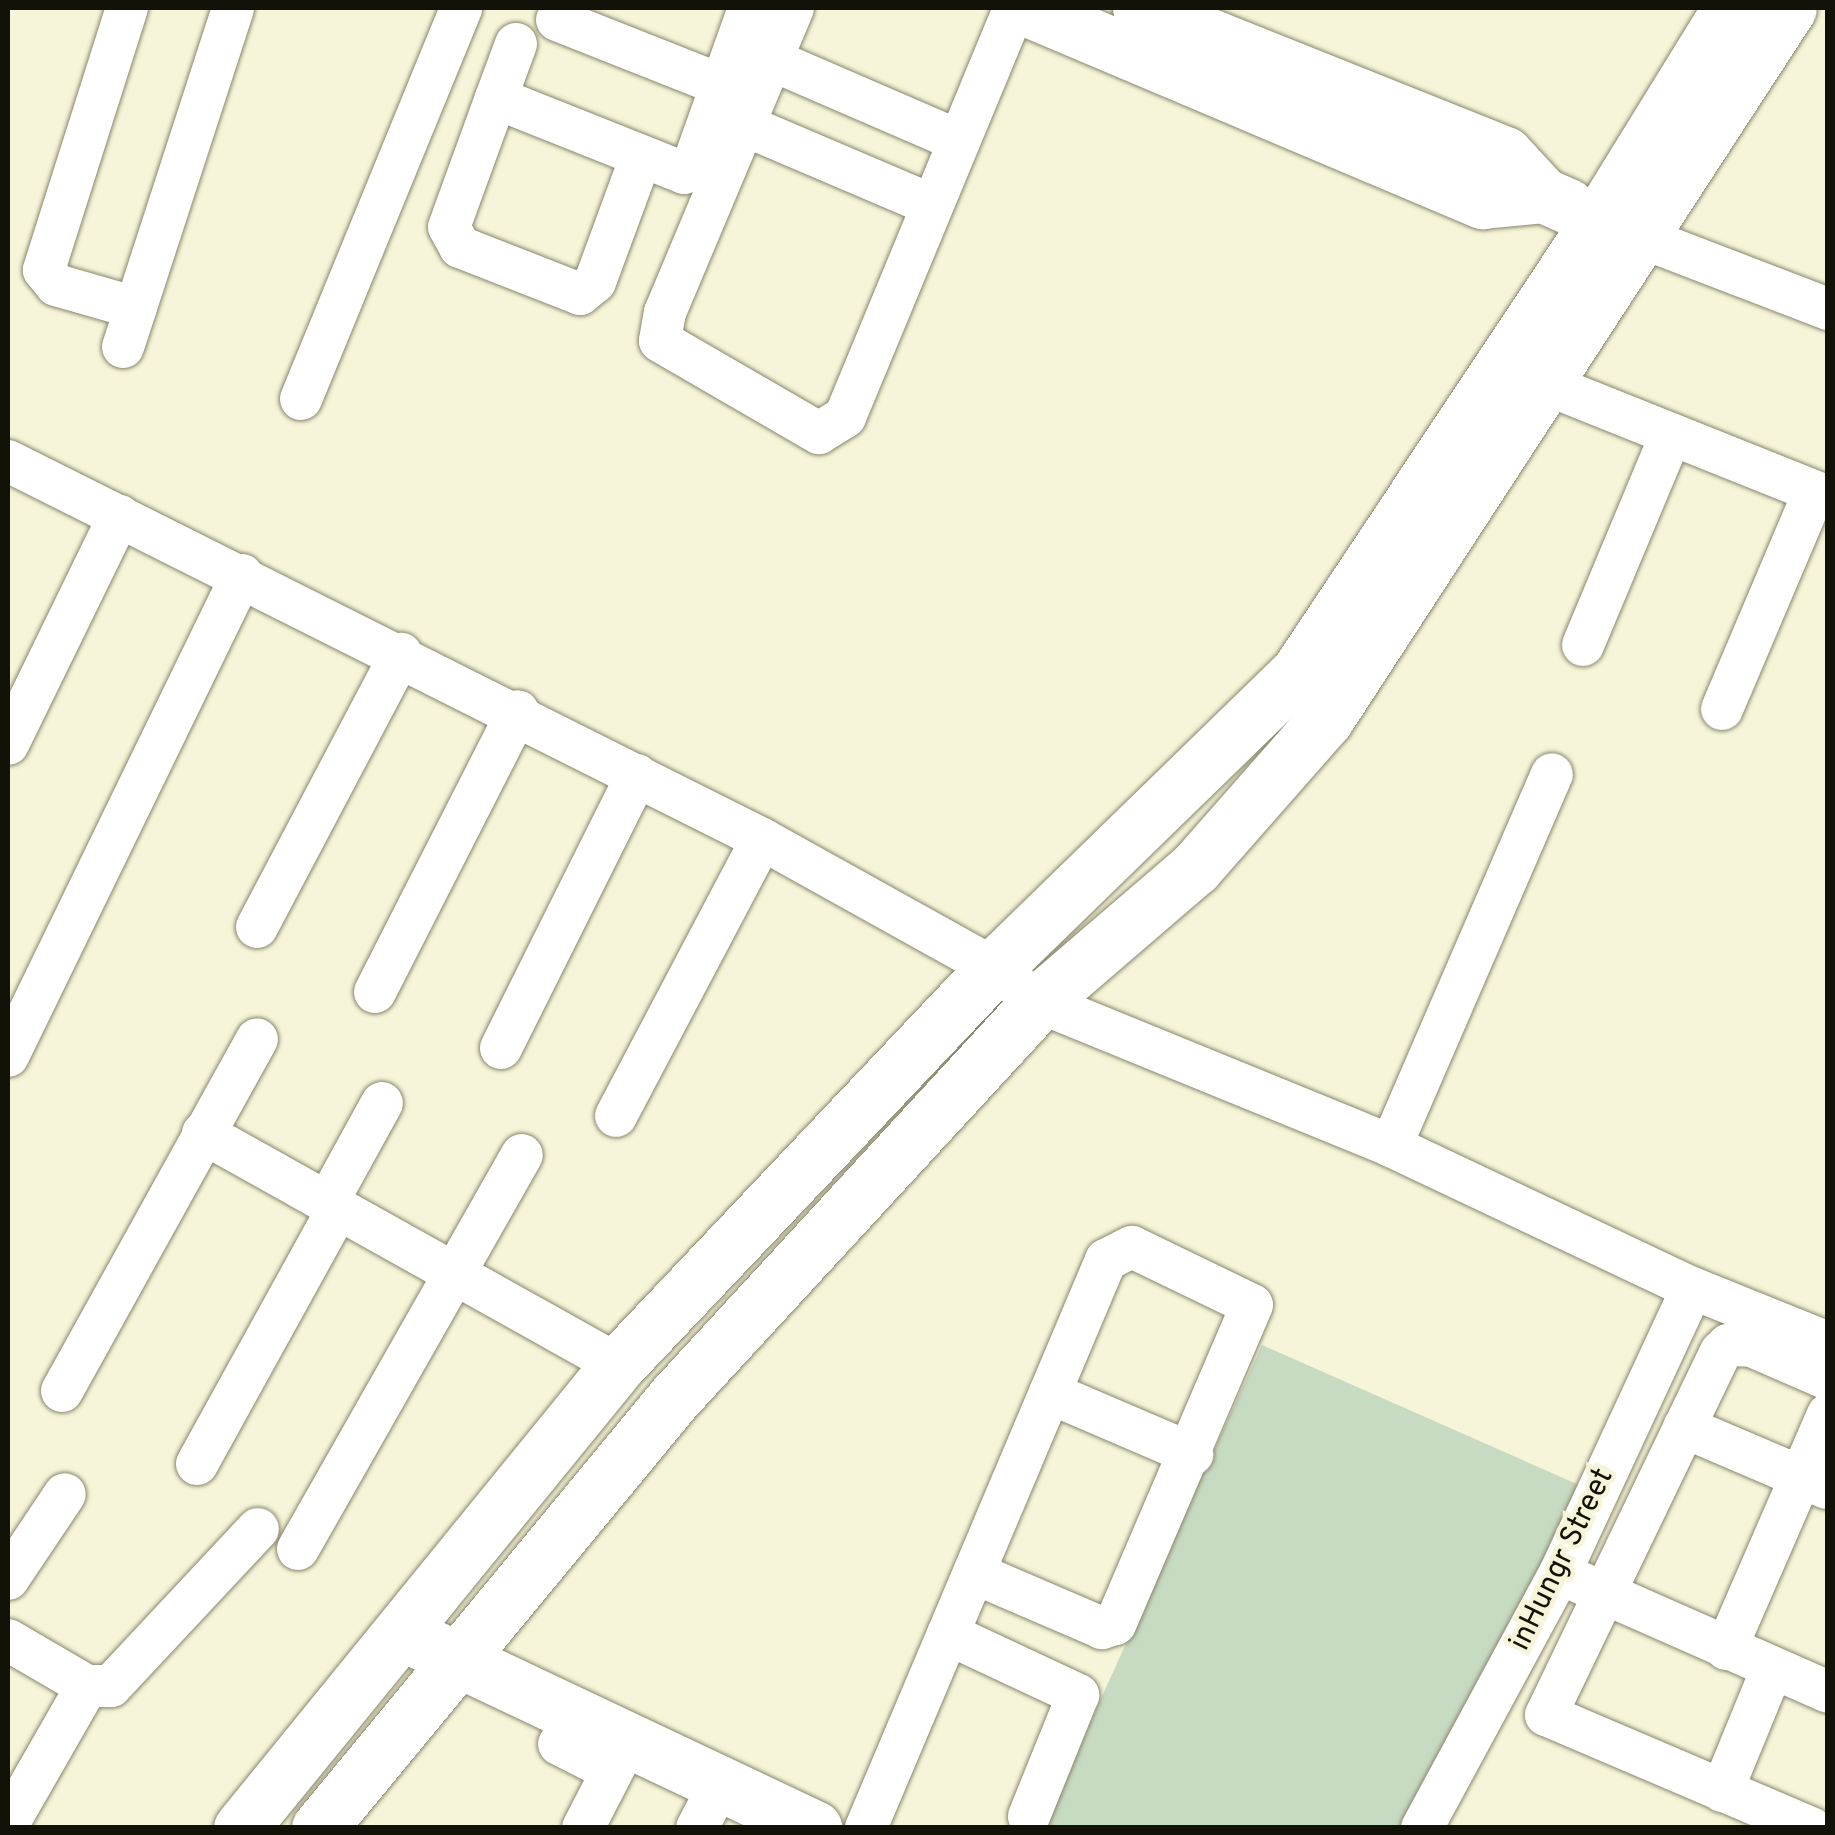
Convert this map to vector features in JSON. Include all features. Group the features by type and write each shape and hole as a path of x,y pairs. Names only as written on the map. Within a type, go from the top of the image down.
{"street":[{"path":"127,8 44,270 56,285 130,328 234,8"},
{"path":"301,399 461,8"},
{"path":"496,98 676,172 690,168 749,8"},
{"path":"794,8 664,312 660,341 819,434 844,417 1014,8"},
{"path":"1025,8 1483,201 1543,195"},
{"path":"1140,8 1505,154 1543,195 1828,309"},
{"path":"319,1828 674,1398 1039,1002 1195,868 1326,719 1546,384 1617,227 1730,8"},
{"path":"241,1828 618,1366 994,968 1299,671 1617,227 1789,8"},
{"path":"557,20 721,85"},
{"path":"516,44 449,227 460,247 580,294 595,282 640,158"},
{"path":"772,60 959,141"},
{"path":"744,125 932,205"},
{"path":"1546,384 1821,495 1722,708"},
{"path":"1583,645 1671,435"},
{"path":"9,466 120,516 518,712 762,839 994,968 1039,1002 1391,1146 1692,1288 1828,1343"},
{"path":"8,744 120,516"},
{"path":"8,1056 242,575"},
{"path":"257,928 401,654"},
{"path":"375,992 518,712"},
{"path":"1391,1146 1552,774"},
{"path":"501,1048 637,775"},
{"path":"616,1116 762,839"},
{"path":"62,1390 257,1038"},
{"path":"197,1464 333,1206 382,1104"},
{"path":"204,1133 618,1366"},
{"path":"298,1549 522,1155"},
{"path":"866,1828 974,1572 1050,1393 1106,1260 1132,1247 1252,1305 1120,1618 1108,1628 974,1572"},
{"name":"inHungr Street","path":"1422,1828 1560,1573 1692,1288"},
{"path":"1811,1828 1546,1715 1684,1427 1728,1345 1752,1346 1828,1379"},
{"path":"1050,1393 1192,1454"},
{"path":"1726,1650 1814,1483 1828,1414"},
{"path":"1684,1427 1814,1483"},
{"path":"8,1579 66,1494"},
{"path":"8,1640 87,1686 111,1686 258,1529"},
{"path":"1560,1573 1726,1650 1828,1692"},
{"path":"402,1630 713,1813 814,1828"},
{"path":"948,1634 1078,1694 1029,1816"},
{"path":"1722,1791 1772,1669"},
{"path":"8,1824 87,1686"},
{"path":"559,1744 620,1755"},
{"path":"596,1823 620,1755"}],"building":[{"path":"1262,1345 1586,1488 1427,1828 1042,1828"}]}
